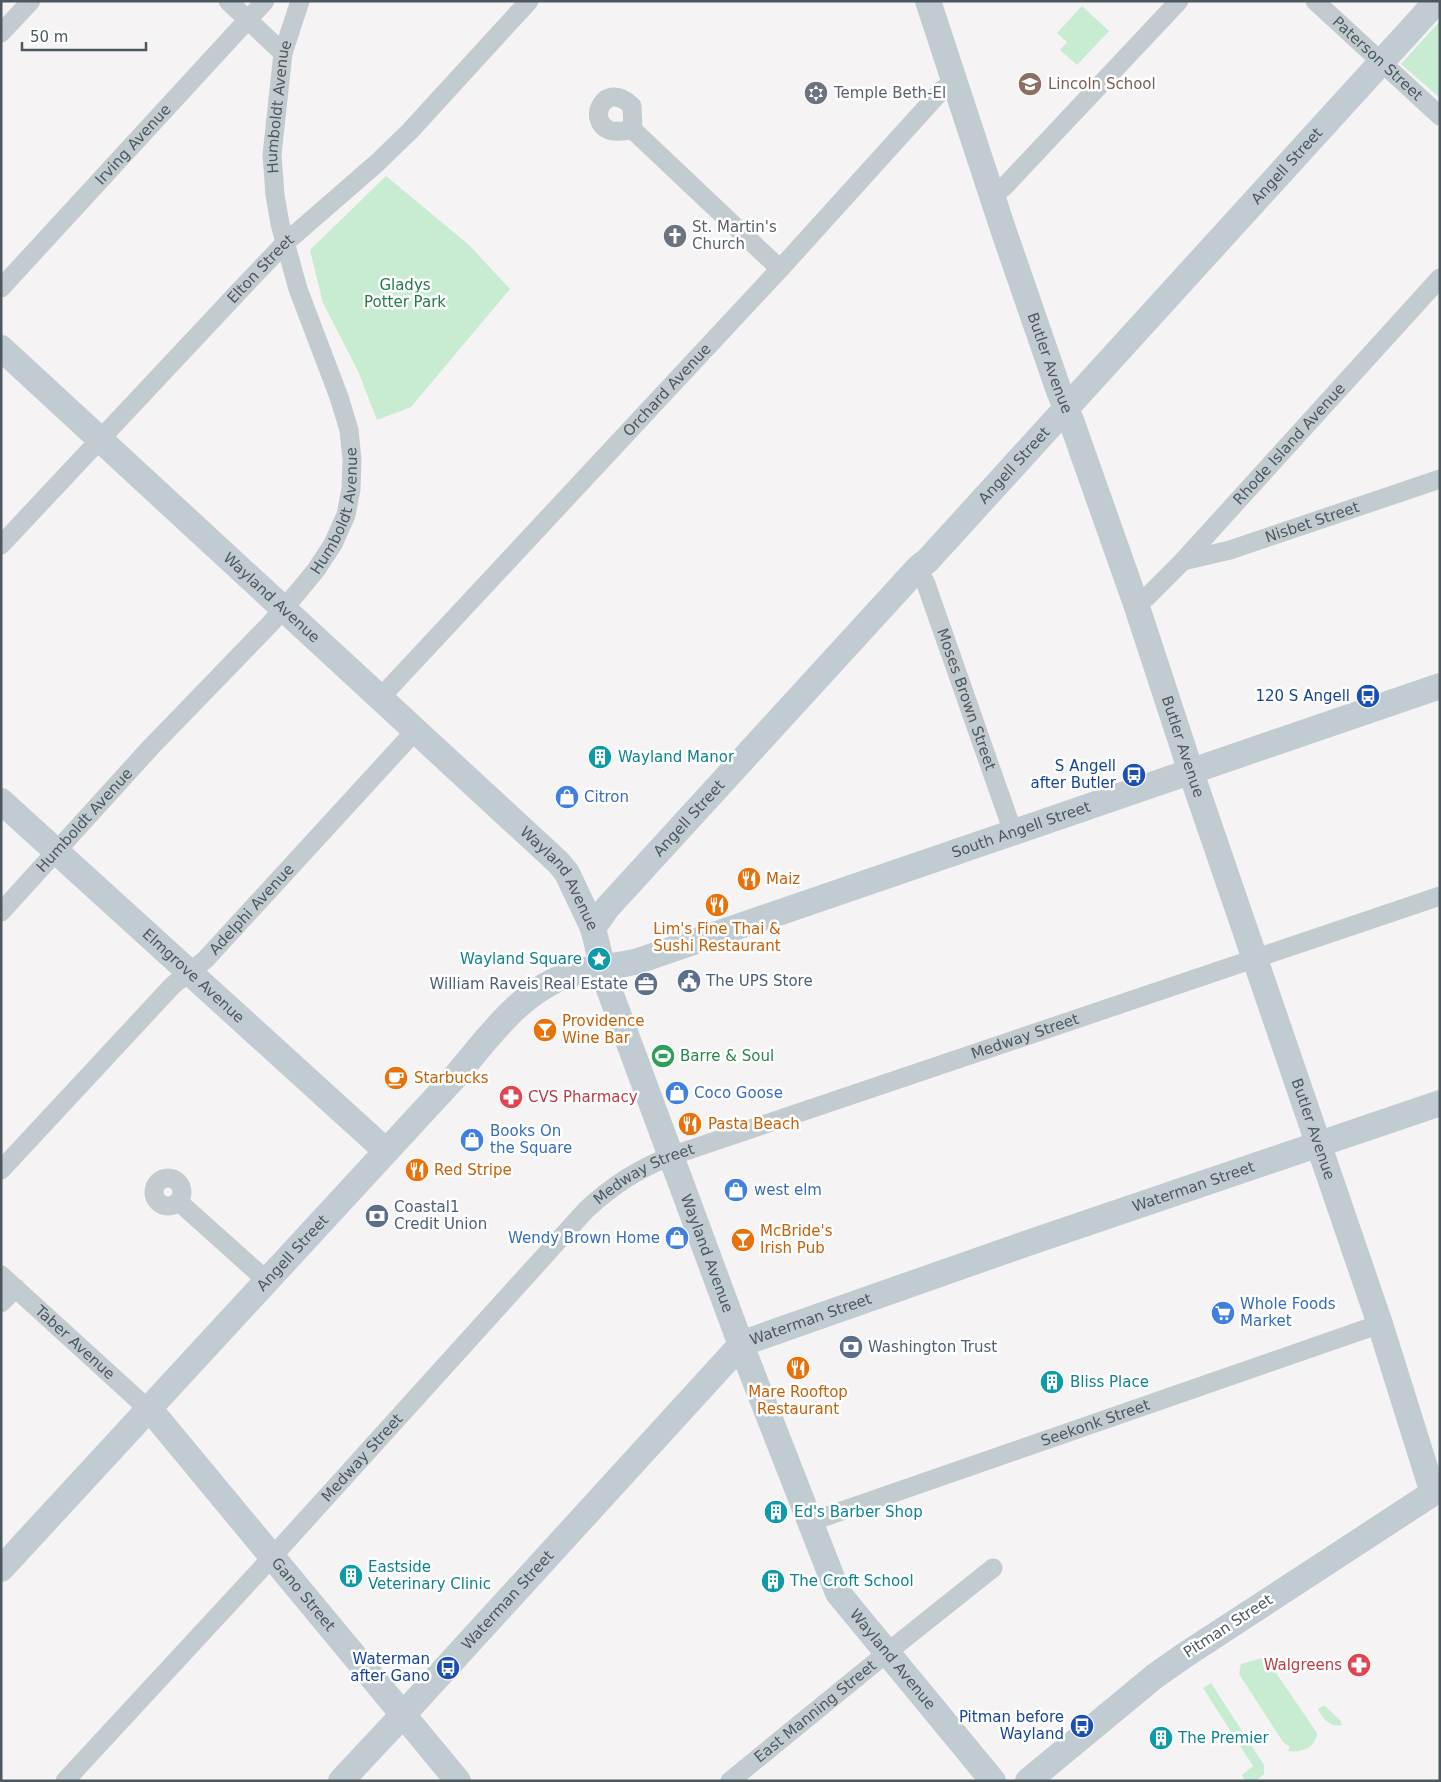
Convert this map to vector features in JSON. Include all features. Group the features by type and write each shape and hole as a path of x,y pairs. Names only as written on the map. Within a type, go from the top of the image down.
{"street":[{"path":"1,33 31,1"},
{"path":"228,1 284,53"},
{"name":"Irving Avenue","path":"1,288 265,1"},
{"name":"Humboldt Avenue","path":"1,912 151,747 284,607 316,570 333,544 346,515 351,489 352,470 348,430 339,397 298,289 285,243 275,194 272,155 284,53 300,1"},
{"name":"Elton Street","path":"1,545 285,243 377,163 410,131 529,1"},
{"name":"Butler Avenue","path":"928,1 992,195 1136,604 1436,1491"},
{"path":"992,195 1004,187 1179,1"},
{"name":"Paterson Street","path":"1315,1 1440,116"},
{"name":"Angell Street","path":"593,928 608,908 918,568 928,560 1436,1"},
{"name":"Orchard Avenue","path":"380,698 780,269 942,90 954,82"},
{"path":"633,130 780,269"},
{"name":"Rhode Island Avenue","path":"1136,604 1146,597 1183,561 1440,278"},
{"name":"Wayland Avenue","path":"1,348 284,607 559,863 567,873 593,928 602,967 671,1156 741,1345 840,1596 993,1781"},
{"name":"Nisbet Street","path":"1183,561 1230,550 1440,479"},
{"name":"Moses Brown Street","path":"918,568 926,584 1013,832"},
{"name":"South Angell Street","path":"602,967 620,966 638,961 1440,686"},
{"name":"Adelphi Avenue","path":"1,1170 173,985 205,960 416,730"},
{"name":"Elmgrove Avenue","path":"1,801 386,1150"},
{"name":"Medway Street","path":"65,1781 273,1556 586,1210 607,1190 633,1173 671,1156 1440,896"},
{"name":"Angell Street","path":"1,1569 454,1078 524,999 562,976 602,967"},
{"name":"Waterman Street","path":"341,1781 741,1345 756,1337 1440,1103"},
{"path":"179,1202 266,1280"},
{"name":"Taber Avenue","path":"1,1275 148,1409"},
{"path":"1,1303 16,1288"},
{"name":"Seekonk Street","path":"810,1522 1380,1324"},
{"name":"Gano Street","path":"148,1409 273,1556 458,1781"},
{"name":"Pitman Street","path":"1028,1781 1155,1676 1436,1491"},
{"name":"East Manning Street","path":"730,1781 993,1568"}],"green space":[{"path":"1082,6 1109,31 1077,65 1060,50 1067,42 1057,33"},
{"path":"1440,21 1440,98 1401,64"},
{"name":"Gladys Potter Park","path":"386,176 469,245 510,289 411,407 377,420 358,371 323,303 310,250"},
{"path":"1265,1657 1317,1733 1311,1746 1303,1750 1288,1751 1290,1747 1283,1742 1239,1674 1241,1664"},
{"path":"1211,1683 1264,1765 1264,1774 1256,1781 1245,1781 1242,1775 1253,1766 1203,1688"},
{"path":"1323,1706 1340,1720 1342,1725 1330,1724 1325,1719 1318,1709"}],"place":[{"name":"Lincoln School","path":"1030,84"},
{"name":"Temple Beth-El","path":"816,93"},
{"name":"St. Martin's Church","path":"675,236"},
{"name":"120 S Angell","path":"1368,696"},
{"name":"Wayland Manor","path":"600,757"},
{"name":"S Angell after Butler","path":"1134,775"},
{"name":"Citron","path":"567,797"},
{"name":"Maiz","path":"749,879"},
{"name":"Lim's Fine Thai & Sushi Restaurant","path":"717,905"},
{"name":"Wayland Square","path":"599,959"},
{"name":"The UPS Store","path":"689,981"},
{"name":"William Raveis Real Estate","path":"646,984"},
{"name":"Providence Wine Bar","path":"545,1030"},
{"name":"Barre & Soul","path":"663,1056"},
{"name":"Starbucks","path":"396,1078"},
{"name":"Coco Goose","path":"677,1093"},
{"name":"CVS Pharmacy","path":"511,1097"},
{"name":"Pasta Beach","path":"690,1124"},
{"name":"Books On the Square","path":"472,1140"},
{"name":"Red Stripe","path":"417,1170"},
{"name":"west elm","path":"736,1190"},
{"name":"Coastal1 Credit Union","path":"377,1216"},
{"name":"Wendy Brown Home","path":"677,1238"},
{"name":"McBride's Irish Pub","path":"743,1240"},
{"name":"Whole Foods Market","path":"1223,1313"},
{"name":"Washington Trust","path":"851,1347"},
{"name":"Mare Rooftop Restaurant","path":"798,1368"},
{"name":"Bliss Place","path":"1052,1382"},
{"name":"Ed's Barber Shop","path":"776,1512"},
{"name":"Eastside Veterinary Clinic","path":"351,1576"},
{"name":"The Croft School","path":"773,1581"},
{"name":"Walgreens","path":"1359,1665"},
{"name":"Waterman after Gano","path":"448,1668"},
{"name":"Pitman before Wayland","path":"1082,1726"},
{"name":"The Premier","path":"1161,1738"}]}
